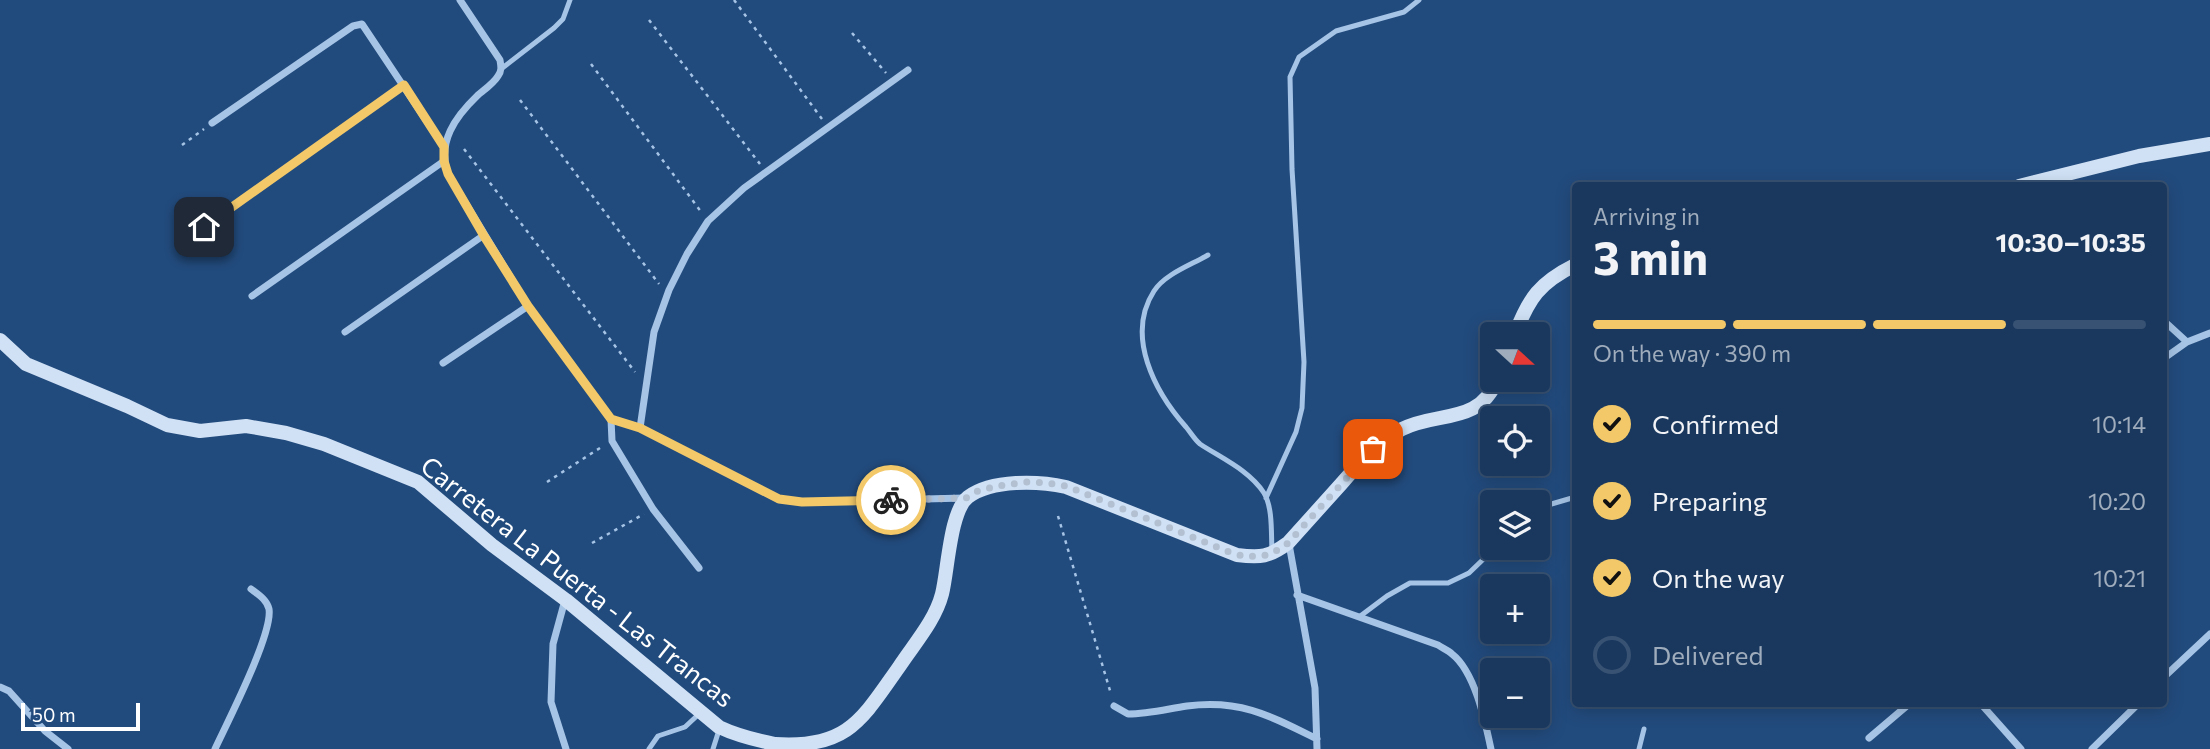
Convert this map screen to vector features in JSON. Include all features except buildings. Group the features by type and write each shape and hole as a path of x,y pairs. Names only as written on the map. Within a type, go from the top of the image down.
{"street":[{"path":"460,0 500,60 501,69 498,77 465,107 453,126 444,147 448,174 528,306 611,419 612,441 653,509 699,568"},
{"path":"212,123 357,24 362,24 444,147"},
{"path":"640,428 654,332 667,295 687,254 708,221 766,172 908,71"},
{"path":"204,227 404,85"},
{"path":"2036,182 2139,156 2210,144"},
{"path":"252,296 444,161"},
{"path":"345,332 484,236"},
{"path":"1520,322 1537,290 1572,267"},
{"path":"443,363 528,306"},
{"path":"2167,324 2187,342"},
{"path":"2167,356 2187,342 2210,333"},
{"name":"Carretera La Puerta - Las Trancas","path":"0,340 26,364 167,425 200,431 246,426 286,433 324,444 418,482 492,545 566,600 719,727 738,736 794,748 815,748 835,742 857,726 928,625 942,596 955,516 966,498"},
{"path":"611,419 640,428 779,499 802,502 966,498 978,491 998,486 1027,482 1048,483 1066,486 1237,555 1256,558 1272,554 1288,543 1373,449 1396,432 1415,422 1467,413 1484,401 1490,392"},
{"path":"1288,543 1315,688 1317,749"},
{"path":"215,749 253,667 268,620 266,600 251,589"},
{"path":"1297,595 1438,645 1453,655 1468,674 1487,726 1491,749"},
{"path":"566,600 553,644 551,702 566,749"},
{"path":"2167,674 2210,634"},
{"path":"0,687 9,691 45,731 68,749"},
{"path":"1114,706 1128,715 1190,705 1239,705 1265,713 1317,739"},
{"path":"1869,737 1905,707"},
{"path":"1984,707 2021,749"},
{"path":"2092,749 2135,707"}],"lane":[{"path":"501,69 563,19 570,0"},
{"path":"1266,498 1296,432 1303,396 1304,362 1292,169 1290,78 1299,57 1336,32 1404,12 1419,0"},
{"path":"1208,255 1174,274 1156,288 1146,308 1143,349 1160,392 1172,413 1198,443 1257,484 1266,498 1272,554"},
{"path":"1550,504 1572,498"},
{"path":"1359,617 1410,583 1448,583 1469,573 1483,560"},
{"path":"649,749 658,736 685,727 700,713"},
{"path":"713,749 719,727"},
{"path":"1639,749 1644,729"}],"path":[{"path":"734,0 828,127"},
{"path":"649,20 766,172"},
{"path":"852,33 892,81"},
{"path":"591,64 708,221"},
{"path":"520,100 667,295"},
{"path":"182,145 212,123"},
{"path":"464,149 646,386"},
{"path":"547,482 612,441"},
{"path":"592,543 653,509"},
{"path":"1058,516 1114,706"}],"way so far":[{"path":"891,500 966,498 978,491 998,486 1027,482 1048,483 1066,486 1237,555 1256,558 1272,554 1288,543 1373,449"}],"route":[{"path":"204,227 404,85 444,147 448,174 484,236 528,306 611,419 640,428 779,499 802,502 891,500"}]}
